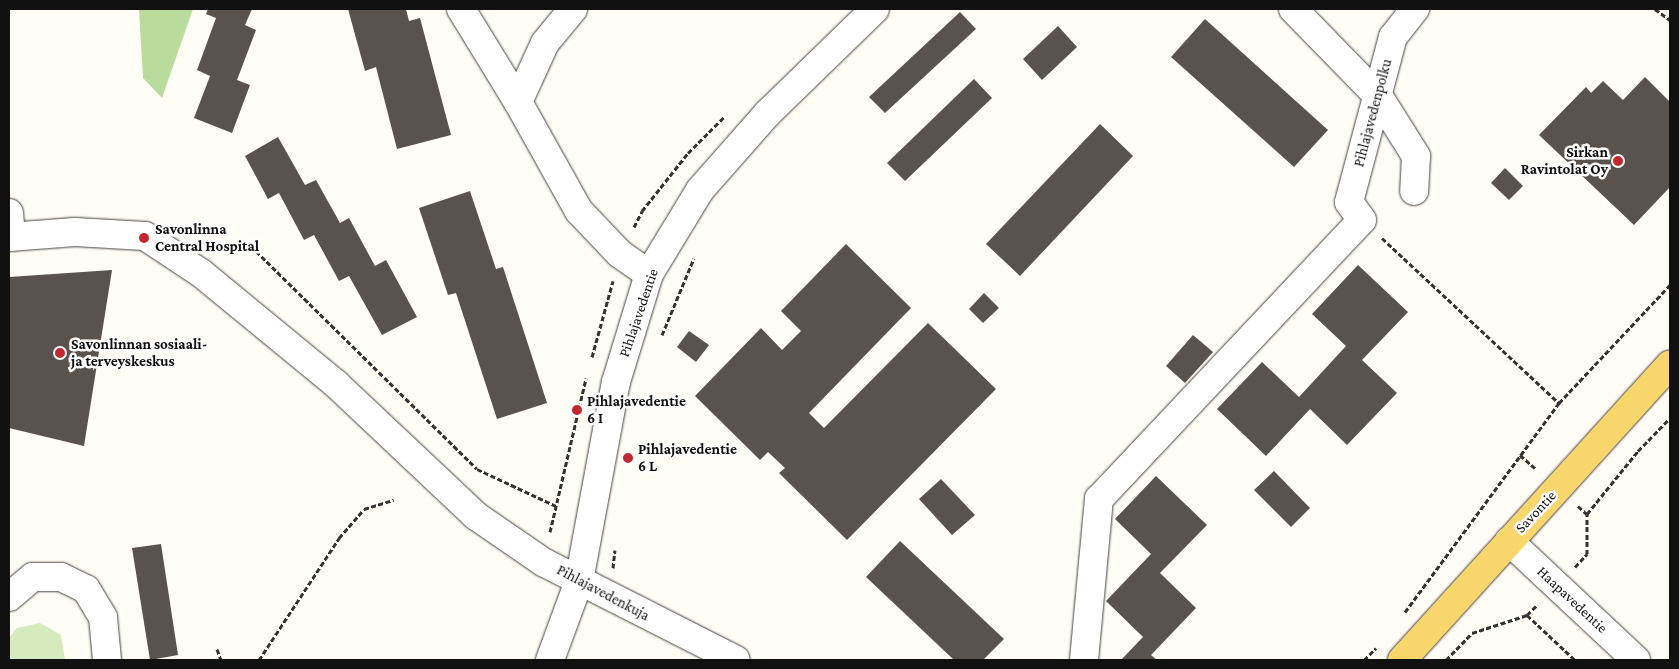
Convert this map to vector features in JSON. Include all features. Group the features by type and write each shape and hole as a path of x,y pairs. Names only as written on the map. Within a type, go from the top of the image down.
{"main road":[{"name":"Savontie","path":"1402,660 1670,364"}],"street":[{"path":"461,9 518,102 579,211 620,254 649,274"},
{"path":"518,102 545,43 573,9"},
{"name":"Pihlajavedentie","path":"550,660 579,581 616,382 649,274 700,190 768,113 875,9"},
{"path":"1293,9 1379,96 1416,156 1414,191"},
{"name":"Pihlajavedenpolku","path":"1362,220 1349,202 1379,96 1393,36 1416,9"},
{"path":"1084,660 1099,499 1362,220"},
{"name":"Pihlajavedenkuja","path":"10,229 145,236 201,272 336,384 476,516 543,562 604,596 736,660"},
{"name":"Haapavedentie","path":"1509,540 1636,660"},
{"path":"9,597 33,577 61,577 86,589 103,616 107,660"}],"path":[{"path":"1655,9 1670,20"},
{"path":"1362,220 1558,403"},
{"path":"256,251 477,468 556,506"},
{"path":"660,342 697,253"},
{"path":"1403,614 1558,403 1670,285"},
{"path":"1446,660 1472,633 1527,615 1587,554 1587,514 1638,451 1670,418"},
{"path":"259,660 339,538 364,510 394,500"},
{"path":"604,596 616,557 614,545"},
{"path":"1527,615 1575,660"},
{"path":"1364,660 1380,643"},
{"path":"217,649 221,660"}],"green space":[{"path":"139,9 193,9 162,98 143,78"},
{"path":"40,623 61,635 65,660 9,660 9,638 17,628"}],"building":[{"path":"208,9 252,9 245,25 256,30 237,80 250,85 232,133 194,118 210,76 197,70 216,18 206,14"},
{"path":"348,9 406,9 409,21 420,18 451,135 397,149 376,67 365,71"},
{"path":"960,12 976,29 885,113 869,97"},
{"path":"1205,19 1328,130 1294,167 1171,57"},
{"path":"1058,26 1077,47 1042,80 1023,59"},
{"name":"Sirkan Ravintolat Oy","path":"1645,77 1670,102 1670,187 1634,225 1539,135 1586,87 1591,93 1603,81 1623,100"},
{"path":"974,79 992,98 905,181 887,163"},
{"path":"1100,124 1133,156 1020,276 986,244"},
{"path":"278,137 305,185 316,180 340,223 349,218 375,266 386,260 417,317 382,335 349,276 339,281 314,235 304,240 279,193 268,199 245,156"},
{"path":"1505,168 1523,186 1509,200 1491,183"},
{"path":"470,191 496,269 503,267 547,403 497,419 456,293 448,295 419,208"},
{"path":"846,244 911,308 809,413 824,428 928,323 996,389 847,540 779,473 785,468 768,452 760,460 695,396 761,328 782,350 801,331 781,311"},
{"path":"1358,265 1408,312 1362,360 1397,393 1347,445 1310,409 1266,456 1217,409 1262,362 1299,397 1346,346 1312,314"},
{"name":"Savonlinnan sosiaali- ja terveyskeskus","path":"112,270 84,446 9,428 9,277"},
{"path":"984,293 999,308 983,323 969,309"},
{"path":"689,331 709,345 696,362 677,347"},
{"path":"1193,335 1213,352 1185,383 1166,366"},
{"path":"1274,471 1310,508 1291,527 1254,490"},
{"path":"1156,476 1207,525 1160,573 1196,608 1151,655 1157,660 1121,660 1143,637 1106,601 1151,554 1115,519"},
{"path":"941,479 975,515 952,535 919,499"},
{"path":"900,541 1004,639 983,660 954,660 866,577"},
{"path":"161,544 178,655 150,660 132,548"}],"place":[{"name":"Sirkan Ravintolat Oy","path":"1618,161"},
{"name":"Savonlinna Central Hospital","path":"144,238"},
{"name":"Savonlinnan sosiaali- ja terveyskeskus","path":"60,353"},
{"name":"Pihlajavedentie 6 I","path":"577,410"},
{"name":"Pihlajavedentie 6 L","path":"628,458"}]}
